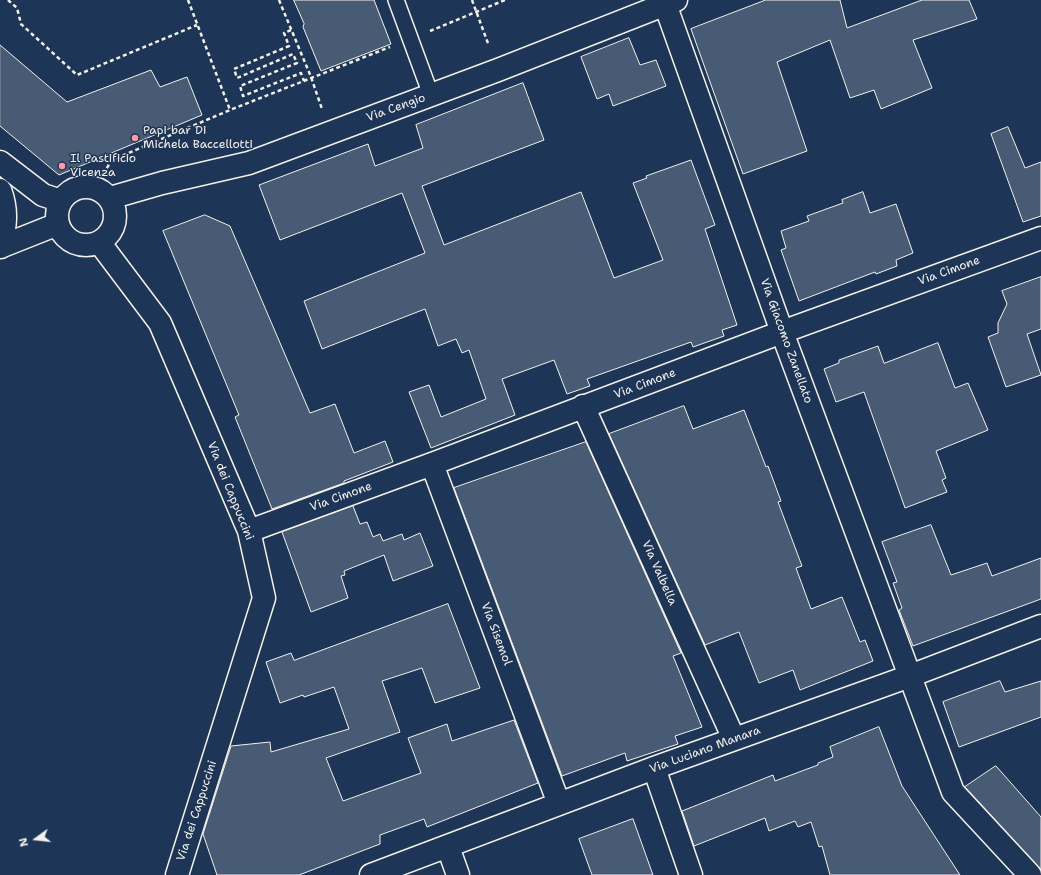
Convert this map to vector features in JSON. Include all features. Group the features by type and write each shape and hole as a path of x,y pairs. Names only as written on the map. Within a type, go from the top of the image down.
{"street":[{"name":"Via Cengio","path":"110,198 249,163 498,70 670,2"},
{"name":"Via Giacomo Zanellato","path":"670,2 782,332 953,792 1030,875"},
{"path":"0,162 43,194 61,201"},
{"path":"86,186 94,187 103,191 110,198 114,207 115,217 113,228 108,236 91,245 83,245 75,242 62,232 58,224 58,209 61,201 71,190 86,186"},
{"path":"0,190 4,202 6,222 0,247"},
{"path":"0,247 58,224"},
{"name":"Via Cimone","path":"249,531 432,464 782,332 1041,238"},
{"name":"Via dei Cappuccini","path":"99,242 160,323 249,531 264,598 176,875"},
{"name":"Via Valbella","path":"584,406 734,739"},
{"name":"Via Sisemol","path":"432,464 559,804"},
{"name":"Via Luciano Manara","path":"371,875 654,768 910,676 1041,626"},
{"path":"654,768 691,875"},
{"path":"448,847 458,875"}],"lane":[{"path":"396,0 431,95"}],"path":[{"path":"8,0 17,8 21,24 77,75 197,25"},
{"path":"188,0 230,110"},
{"path":"279,0 311,77 330,133"},
{"path":"472,0 498,70"},
{"path":"112,160 311,77 410,39 505,0"},
{"path":"291,30 284,33 289,46 234,69 237,78 294,54 297,63 240,86 244,96 301,73 304,81"}],"building":[{"path":"294,0 374,0 391,44 321,71"},
{"path":"766,0 840,0 847,28 922,0 969,0 977,19 913,40 932,88 881,109 874,90 850,98 830,40 777,62 807,151 743,174 691,29"},
{"path":"629,38 640,65 656,60 666,86 613,106 609,94 597,99 581,57"},
{"path":"0,45 67,102 151,70 160,87 187,77 202,115 59,175 0,126"},
{"path":"523,83 544,140 422,186 444,245 581,192 614,278 663,260 633,183 647,178 646,176 691,160 715,225 705,229 737,325 722,330 724,336 693,347 691,342 587,379 590,386 567,394 554,360 502,379 515,415 431,448 409,392 429,385 441,417 486,399 469,350 462,353 456,339 438,346 425,309 322,349 304,301 425,253 402,193 280,240 259,185 368,144 375,166 423,148 416,125"},
{"path":"1008,127 1025,168 1041,162 1041,216 1023,222 991,134"},
{"path":"863,192 870,213 896,204 913,253 896,260 897,266 876,274 875,272 799,301 781,250 786,248 781,231 809,221 807,216 843,203 842,200"},
{"path":"205,215 230,226 310,413 335,404 354,453 385,441 393,462 344,481 344,483 272,509 235,417 239,415 163,231"},
{"path":"1041,277 1041,329 1027,334 1041,375 1006,387 988,337 998,333 998,323 1007,304 1002,291"},
{"path":"938,343 955,388 968,383 988,430 936,451 946,478 942,480 947,492 905,508 864,392 836,402 824,369 839,363 839,360 878,346 884,363"},
{"path":"684,406 693,429 744,410 781,501 778,502 802,566 796,568 811,609 842,597 860,642 865,640 873,661 800,690 793,670 759,683 739,632 705,645 609,434"},
{"path":"586,442 681,653 673,656 702,727 675,736 678,744 627,761 625,753 562,776 454,488"},
{"path":"353,506 360,524 367,522 373,537 380,534 383,541 402,534 404,540 420,533 433,566 393,581 384,555 344,571 345,575 341,576 348,598 311,612 282,532"},
{"path":"931,525 951,575 987,563 992,576 1041,558 1041,599 913,646 899,610 902,608 893,583 897,582 882,542"},
{"path":"448,604 480,688 435,703 422,668 382,681 400,732 326,758 343,801 421,773 408,738 447,724 452,741 514,720 538,783 427,827 424,819 380,835 380,844 299,875 217,875 203,834 231,746 270,742 271,752 349,729 334,687 280,703 266,662 291,653 294,660"},
{"path":"1000,681 1005,692 1041,681 1041,717 959,747 943,702"},
{"path":"879,727 902,786 960,875 830,875 822,846 819,847 811,822 798,827 795,821 769,831 765,818 694,846 682,811 773,775 775,781 818,765 818,763 833,757 830,747"},
{"path":"996,766 1041,817 1041,870 965,787"},
{"path":"633,819 653,875 592,875 579,839"}],"place":[{"name":"Papi bar Di Michela Baccellotti","path":"135,138"},
{"name":"Il Pastificio Vicenza","path":"62,166"}]}
